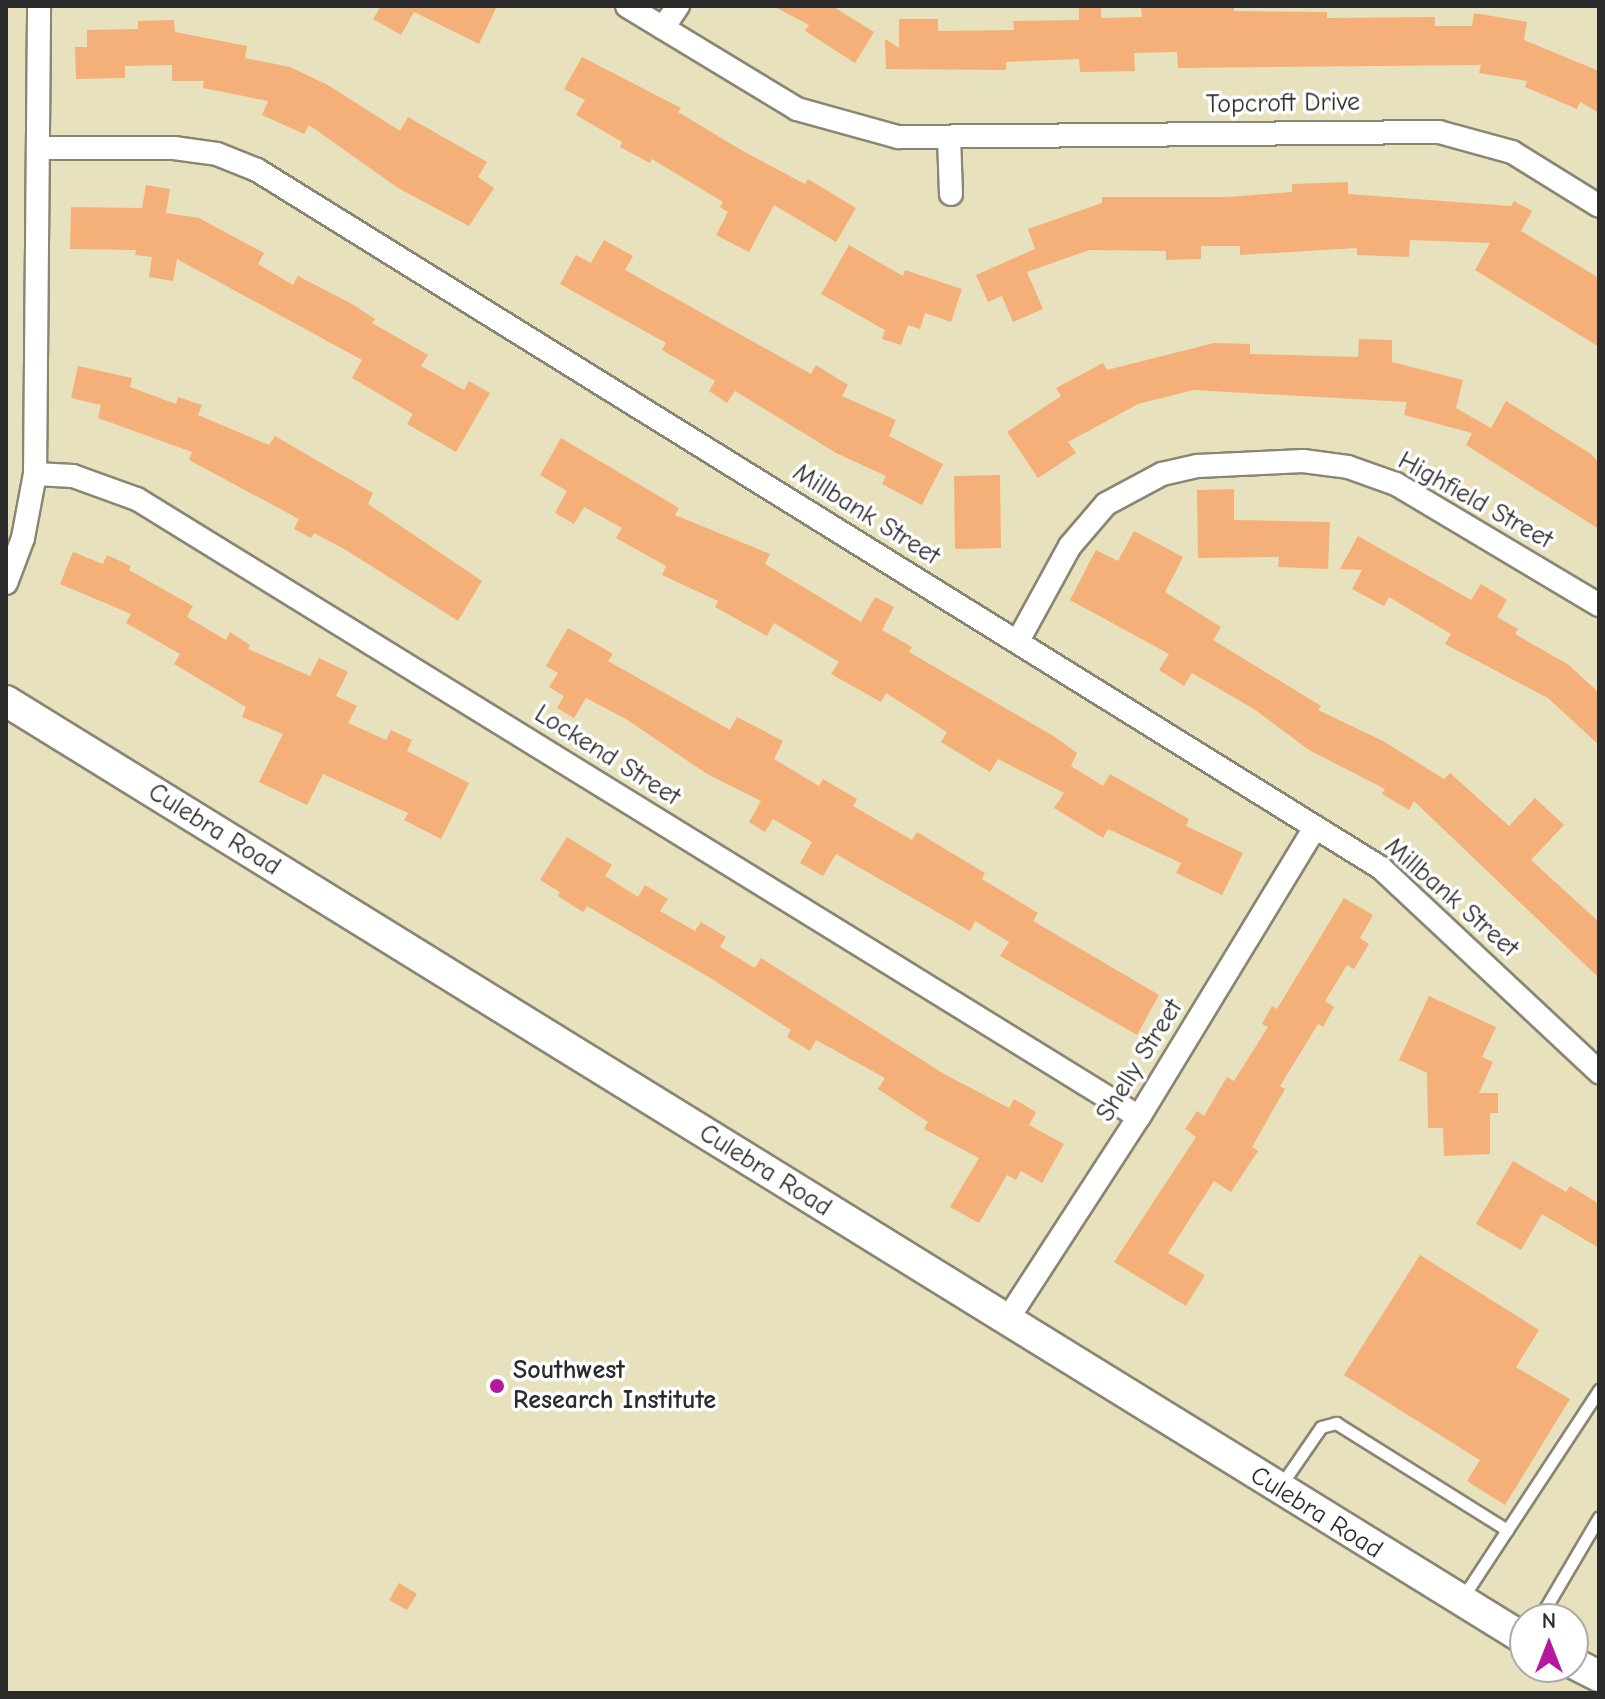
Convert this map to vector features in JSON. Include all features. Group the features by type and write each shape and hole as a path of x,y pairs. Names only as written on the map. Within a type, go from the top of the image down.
{"main road":[{"name":"Culebra Road","path":"6,701 1509,1630"}],"street":[{"path":"6,583 23,538 35,474 39,6"},
{"name":"Topcroft Drive","path":"627,6 797,109 898,137 1439,132 1512,152 1599,206"},
{"path":"663,28 678,6"},
{"path":"949,137 951,194"},
{"name":"Millbank Street","path":"38,148 174,148 217,154 257,170 1018,641 1398,881 1599,1072"},
{"name":"Highfield Street","path":"1018,641 1070,546 1106,504 1162,474 1198,466 1303,461 1372,475 1396,484 1599,605"},
{"name":"Lockend Street","path":"35,474 84,479 137,499 1139,1117"},
{"name":"Shelly Street","path":"1007,1320 1139,1117 1315,827"}],"lane":[{"path":"1461,1601 1599,1390"},
{"path":"1278,1489 1321,1427 1336,1423 1507,1530"},
{"path":"1548,1603 1599,1517"}],"building":[{"path":"381,6 497,6 479,44 414,12 401,35 373,19"},
{"path":"773,6 832,6 874,32 855,63 805,31 809,25"},
{"path":"1079,6 1101,6 1101,18 1142,17 1141,7 1234,6 1234,11 1327,12 1327,18 1435,17 1435,26 1472,26 1474,13 1527,22 1524,40 1599,71 1599,113 1580,102 1577,109 1525,87 1527,81 1479,73 1481,65 1178,68 1177,52 1134,53 1135,71 1080,72 1079,59 1006,62 1006,70 886,69 885,39 899,48 899,19 938,19 938,31 1014,30 1013,21 1079,20"},
{"path":"174,20 175,32 247,46 245,58 290,67 328,85 400,131 408,117 487,162 478,177 494,188 469,226 398,188 309,125 304,134 262,115 268,101 203,88 204,81 172,81 172,65 125,66 125,78 76,79 75,47 87,47 87,30 138,29 138,21"},
{"path":"582,57 681,108 678,112 741,150 805,184 808,179 856,208 836,242 774,205 749,252 716,235 728,212 720,207 723,202 652,159 650,163 620,147 622,142 576,115 585,100 564,89"},
{"path":"1348,182 1348,194 1511,206 1514,201 1532,211 1521,231 1599,278 1599,347 1475,270 1490,243 1410,240 1409,257 1357,255 1357,248 1240,255 1240,246 1201,246 1201,259 1166,260 1166,251 1089,250 1027,272 1043,309 1013,322 1002,296 988,302 976,275 1035,249 1028,229 1102,203 1102,197 1229,197 1292,192 1292,184"},
{"path":"146,185 170,189 166,213 199,218 264,253 258,264 293,285 298,276 352,304 375,319 372,323 428,355 421,366 464,390 469,381 490,393 456,452 407,424 413,414 352,378 362,360 177,259 173,281 149,277 152,257 135,255 136,250 70,249 71,207 142,208"},
{"path":"604,240 633,256 625,270 811,374 816,365 848,385 842,396 896,420 889,436 943,464 922,505 882,484 886,476 836,453 735,391 727,403 709,391 715,381 662,350 666,343 560,284 576,255 591,263"},
{"path":"849,245 903,276 905,270 962,289 951,322 925,313 920,329 908,325 901,345 882,339 885,330 821,294"},
{"path":"1359,339 1392,340 1392,362 1463,380 1456,408 1491,428 1506,401 1591,454 1599,463 1599,529 1466,445 1472,433 1404,415 1407,402 1194,390 1138,404 1068,442 1076,453 1038,478 1007,432 1061,396 1056,388 1103,363 1107,370 1214,343 1250,344 1250,354 1358,357"},
{"path":"78,366 132,378 130,387 176,404 178,397 202,405 198,415 269,445 275,436 373,493 368,504 482,581 458,621 346,550 314,533 311,538 294,529 299,519 189,460 192,452 98,418 101,405 71,398"},
{"path":"561,438 679,508 675,515 770,554 765,564 861,622 875,597 894,607 882,630 912,647 909,652 1055,737 1077,753 1071,766 1103,786 1110,774 1189,819 1186,826 1243,853 1222,895 1176,873 1181,863 1108,829 1103,838 1054,808 1064,793 998,759 990,772 941,742 947,732 886,693 881,702 831,674 839,662 774,623 767,636 715,607 718,601 662,575 666,566 616,538 622,528 584,507 574,524 555,513 567,491 540,475"},
{"path":"1000,475 1001,548 955,549 954,476"},
{"path":"1234,489 1234,520 1330,522 1328,569 1278,567 1279,557 1198,558 1197,490"},
{"path":"1134,531 1183,557 1165,592 1221,627 1213,640 1321,706 1318,710 1383,741 1444,779 1450,773 1509,826 1535,798 1564,825 1531,860 1599,922 1599,978 1414,801 1409,810 1382,794 1385,789 1309,750 1254,709 1192,673 1184,686 1159,670 1169,654 1070,600 1096,550 1118,561"},
{"path":"1358,536 1471,600 1481,584 1507,600 1497,617 1518,629 1515,634 1569,665 1599,693 1599,745 1548,698 1445,644 1451,634 1389,597 1384,606 1352,589 1362,570 1340,569"},
{"path":"73,552 103,564 107,555 131,566 129,570 193,606 187,617 226,640 230,632 250,645 248,649 310,676 319,658 348,672 336,696 357,706 348,723 386,740 391,730 412,740 407,751 469,783 441,839 404,820 408,813 323,774 307,805 259,782 283,734 242,717 246,707 174,664 180,654 126,623 131,614 60,584"},
{"path":"568,628 613,654 608,661 730,730 737,717 783,741 774,759 819,786 823,779 857,799 853,806 912,840 917,832 985,873 982,879 1038,913 1033,921 1159,995 1137,1035 1000,956 1009,942 975,921 970,931 836,854 823,876 800,863 812,842 773,819 765,832 749,822 761,801 707,774 626,719 586,698 574,718 557,708 564,696 549,687 558,673 546,666"},
{"path":"567,837 612,865 605,876 638,897 645,885 668,899 660,911 695,931 701,922 726,937 720,947 755,968 761,958 944,1074 1009,1108 1014,1099 1036,1112 1029,1125 1064,1144 1042,1183 1021,1171 1016,1180 1007,1175 979,1223 950,1207 979,1158 924,1129 928,1122 878,1089 885,1078 816,1040 810,1051 787,1037 791,1030 712,979 587,906 583,912 558,896 560,892 540,880"},
{"path":"1344,898 1373,915 1360,938 1369,944 1354,969 1347,965 1325,1001 1334,1007 1323,1027 1318,1024 1280,1086 1285,1089 1252,1147 1258,1151 1231,1192 1214,1181 1168,1253 1205,1275 1186,1306 1114,1262 1196,1137 1185,1129 1197,1111 1204,1116 1227,1077 1234,1081 1268,1027 1262,1024 1272,1006 1277,1009"},
{"path":"1429,996 1496,1027 1482,1057 1493,1062 1479,1093 1498,1093 1498,1113 1490,1113 1490,1154 1444,1156 1443,1128 1428,1128 1427,1073 1399,1060"},
{"path":"1513,1161 1566,1192 1570,1186 1599,1204 1599,1248 1542,1214 1521,1250 1476,1224"},
{"path":"1420,1255 1539,1330 1516,1367 1570,1399 1505,1505 1467,1481 1480,1460 1344,1375"},
{"path":"399,1583 417,1594 407,1610 389,1600"}],"place":[{"name":"Southwest Research Institute","path":"497,1386"}]}
